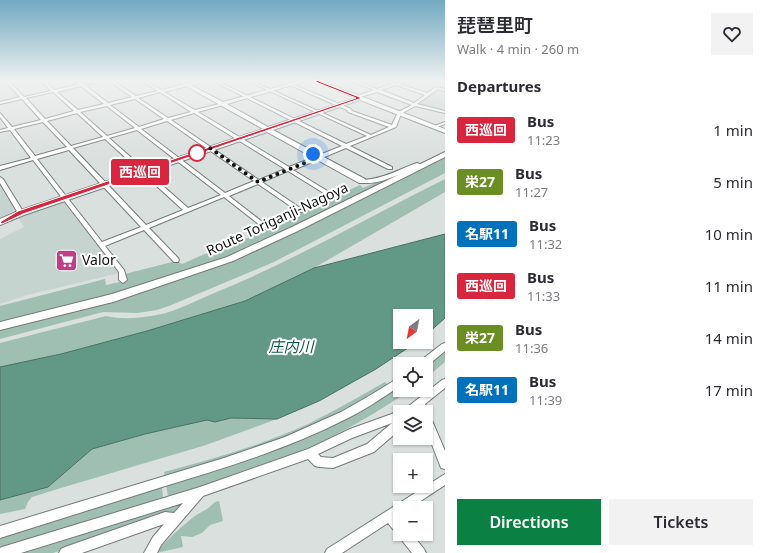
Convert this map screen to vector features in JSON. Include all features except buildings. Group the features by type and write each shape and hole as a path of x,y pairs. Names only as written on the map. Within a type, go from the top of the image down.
{"street":[{"path":"32,107 176,260"},
{"path":"71,107 187,210"},
{"path":"0,131 97,107"},
{"path":"112,107 267,228"},
{"path":"149,107 301,211"},
{"path":"187,107 332,196"},
{"path":"0,168 213,107"},
{"path":"227,107 365,182 373,181 416,165 422,166"},
{"path":"268,107 390,168"},
{"path":"306,107 370,136"},
{"path":"0,222 64,198 333,107"},
{"path":"342,107 354,113 392,127"},
{"path":"384,107 445,132"},
{"path":"101,245 392,127 399,113 410,107"},
{"path":"426,107 445,112"},
{"path":"0,114 122,272 123,280"},
{"path":"434,127 445,123"},
{"name":"Route Toriganji-Nagoya","path":"0,326 113,298 230,259 298,228 445,154"},
{"path":"0,179 21,213"},
{"path":"432,357 445,346"},
{"path":"417,405 445,383"},
{"path":"0,532 236,461 284,443 356,410 393,386"},
{"path":"2,553 200,492 310,452 350,434 393,419"},
{"path":"310,452 319,462 333,463 370,448 393,430"},
{"path":"433,434 445,464"},
{"path":"331,553 445,479"},
{"path":"150,553 176,519 200,492"},
{"path":"389,515 393,520"},
{"path":"65,553 165,518 176,519"},
{"path":"410,541 420,553"}],"shaded area":[{"path":"424,107 445,107 445,112"},
{"path":"445,156 445,173 274,262 169,306 157,310 137,313 103,312 0,339 0,330 114,301 236,260 300,231"},
{"path":"414,167 294,227 231,256 152,284 0,323 0,306 105,279 106,285 124,281 125,274 176,261 182,264 239,239 241,241 360,185 363,188"},
{"path":"445,179 445,192 314,268 245,301 147,331 61,354 0,367 0,343 106,316 138,318 173,311 277,265"},
{"path":"0,185 15,210 0,218"},
{"path":"64,202 120,273 27,295 0,304 0,239 24,227 18,218"},
{"path":"445,350 445,362 433,372 433,359"},
{"path":"385,382 389,386 351,409 280,441 165,478 164,472 237,451 291,432 337,409"},
{"path":"393,390 393,397 400,397 358,423 284,458 255,469 168,496 166,485 239,463 282,447"},
{"path":"231,418 277,419 206,445 32,497 25,509 0,514 0,500 48,487 92,449 145,434 207,420 215,422"},
{"path":"162,487 163,498 0,549 0,536"},
{"path":"219,501 223,521 210,525 202,533 192,537 181,536 183,547 156,553 169,538 185,524 215,502"},
{"path":"180,504 179,510 53,553 24,553"}],"water":[{"name":"庄内川","path":"445,234 445,318 433,329 433,309 393,309 393,349 406,349 376,369 319,401 277,419 231,418 215,422 207,420 145,434 92,449 48,487 0,500 0,367 61,354 147,331 245,301 314,268"}],"bus line":[{"name":"西巡回","path":"0,222 21,213 334,107"}],"place":[{"name":"Valor","path":"66,260"}],"route":[{"path":"197,153 210,148 258,182 319,157 313,154"}]}
